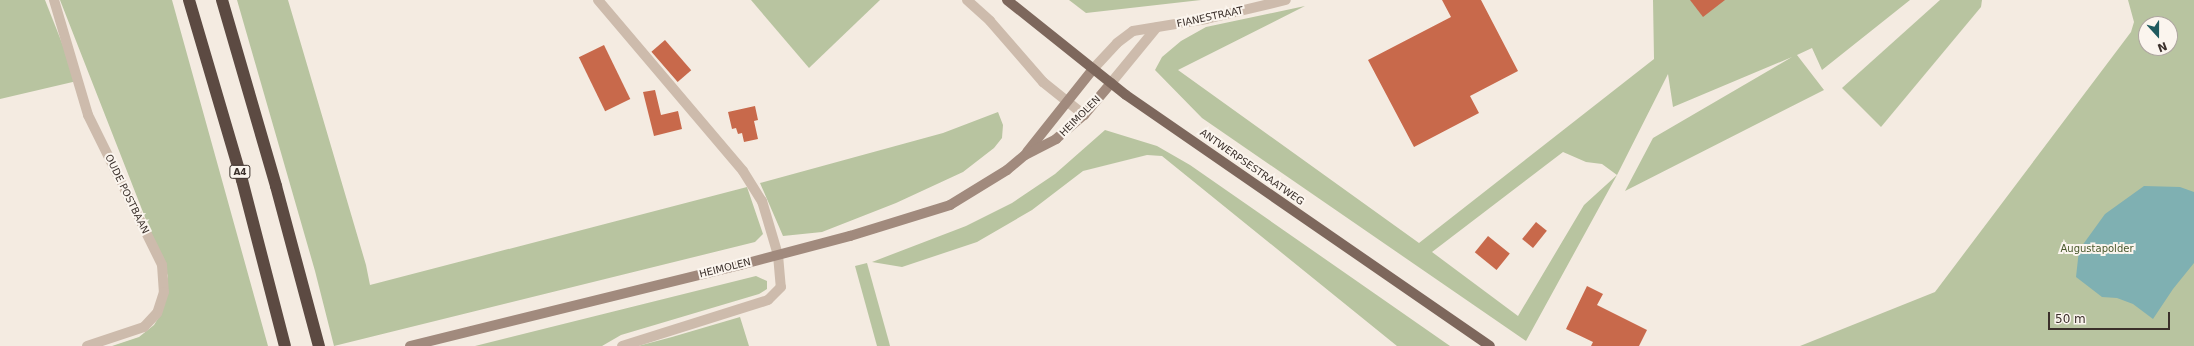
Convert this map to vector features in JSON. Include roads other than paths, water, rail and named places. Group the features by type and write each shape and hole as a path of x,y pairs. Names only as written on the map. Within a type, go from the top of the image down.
{"highway":[{"name":"A4","path":"189,0 242,180 285,346"},
{"path":"222,0 276,186 319,346"}],"main road":[{"name":"ANTWERPSESTRAATWEG","path":"1007,0 1111,83 1490,346"}],"street":[{"name":"OUDE POSTBAAN","path":"54,0 88,115 162,265 164,292 157,313 144,327 87,346"},
{"path":"598,0 743,171 762,201 778,255 781,287 768,300 622,346"},
{"path":"967,0 990,21 1043,82 1084,114"},
{"name":"FIANESTRAAT","path":"1093,69 1117,43 1133,32 1286,0"},
{"path":"1111,83 1157,28"},
{"name":"HEIMOLEN","path":"410,346 778,255 850,236 950,205 1007,170 1025,155 1093,69"},
{"name":"HEIMOLEN","path":"1025,155 1056,139 1084,114 1111,83"}],"water":[{"path":"2144,186 2180,187 2194,192 2194,263 2173,289 2153,319 2133,304 2117,298 2102,297 2076,277 2079,250 2105,214"}],"park label":[{"name":"Augustapolder","path":"2097,249"}]}
